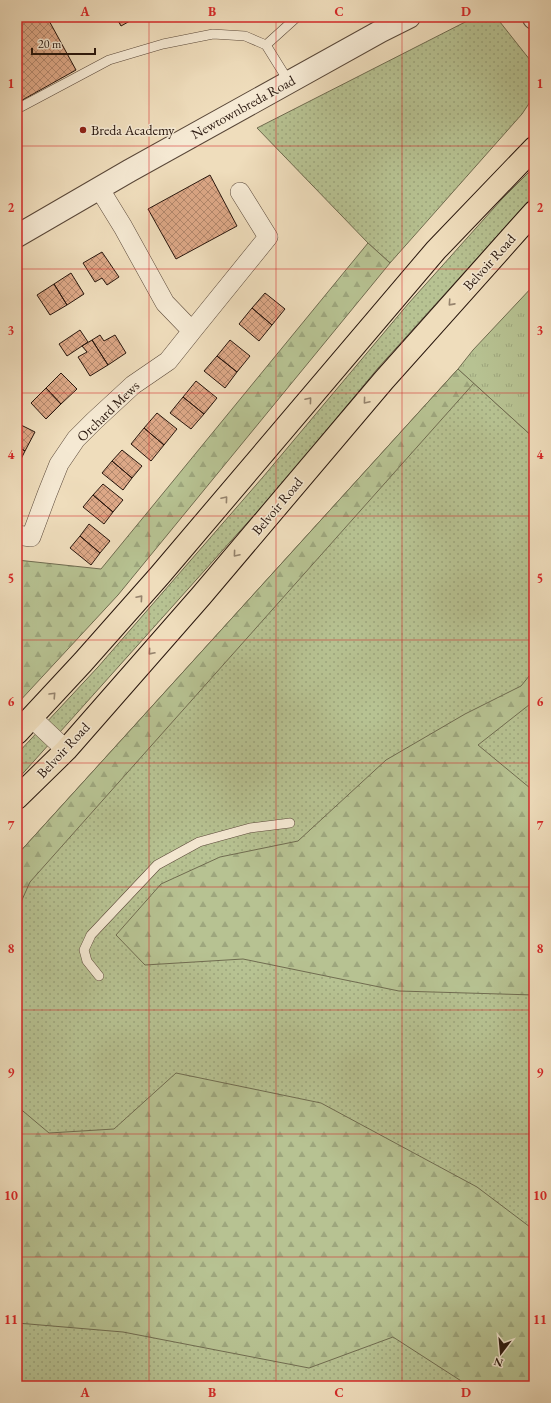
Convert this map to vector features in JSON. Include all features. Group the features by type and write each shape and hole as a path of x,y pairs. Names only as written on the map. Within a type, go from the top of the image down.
{"highway":[{"path":"17,733 160,575 436,250 534,148"},
{"name":"Belvoir Road","path":"17,798 66,750 206,590 384,380 534,212"}],"street":[{"name":"Newtownbreda Road","path":"17,236 99,188 409,17"},
{"path":"99,188 123,227 165,303 192,331"},
{"name":"Orchard Mews","path":"17,535 31,537 46,494 59,464 76,439 94,420 133,385 168,361 268,237 240,192"},
{"path":"32,718 66,750"}],"lane":[{"path":"266,45 297,17"},
{"path":"17,109 108,60 163,44 213,34 245,36 266,45 289,82"},
{"path":"99,976 87,961 84,950 91,935 157,865 199,842 250,828 290,823"}],"green space":[{"path":"475,17 496,17 534,65 534,96 522,114 390,263 368,243 257,128"},
{"path":"534,167 534,195 378,368 282,484 17,780 17,754 98,667 263,477 408,304 502,199"},
{"path":"368,243 390,263 118,595 17,704 17,560 101,569"},
{"path":"534,285 534,438 458,369 473,350"},
{"path":"458,369 534,438 534,1386 17,1386 17,855"},
{"path":"458,369 474,383 30,882 17,911 17,855"},
{"path":"534,670 534,701 478,745 534,790 534,995 399,991 243,959 145,965 116,935 161,884 220,857 298,841 386,760 465,714 521,686"},
{"path":"176,1073 321,1103 477,1187 534,1230 534,1386 469,1386 393,1337 309,1368 123,1332 17,1323 17,1106 49,1133 114,1129"}],"building":[{"path":"17,17 47,17 76,70 17,103"},
{"path":"116,17 137,17 121,26"},
{"path":"210,175 237,226 176,259 148,209"},
{"path":"102,252 119,277 107,285 102,278 95,282 83,263"},
{"path":"71,273 84,294 67,305 54,284"},
{"path":"54,284 67,305 50,315 37,295"},
{"path":"265,293 285,309 272,325 252,308"},
{"path":"252,308 272,325 259,341 239,324"},
{"path":"80,330 88,342 67,356 59,344"},
{"path":"100,335 104,341 115,335 126,353 108,365 92,340"},
{"path":"92,340 108,365 90,376 78,357 87,352 82,346"},
{"path":"230,340 250,356 237,372 217,356"},
{"path":"217,356 237,372 225,388 204,371"},
{"path":"61,373 77,389 61,404 46,388"},
{"path":"196,381 217,398 204,414 183,397"},
{"path":"46,388 61,404 46,419 31,403"},
{"path":"183,397 204,414 191,429 170,413"},
{"path":"157,413 177,429 164,445 144,428"},
{"path":"17,423 35,432 25,451 17,446"},
{"path":"144,428 164,445 151,461 131,444"},
{"path":"17,446 25,451 17,467"},
{"path":"122,450 142,466 132,478 112,461"},
{"path":"112,461 132,478 123,490 102,473"},
{"path":"103,484 123,500 113,512 93,495"},
{"path":"93,495 113,512 104,524 83,507"},
{"path":"89,524 110,541 100,553 80,536"},
{"path":"80,536 100,553 91,565 70,548"}],"place":[{"name":"Breda Academy","path":"83,130"}]}
